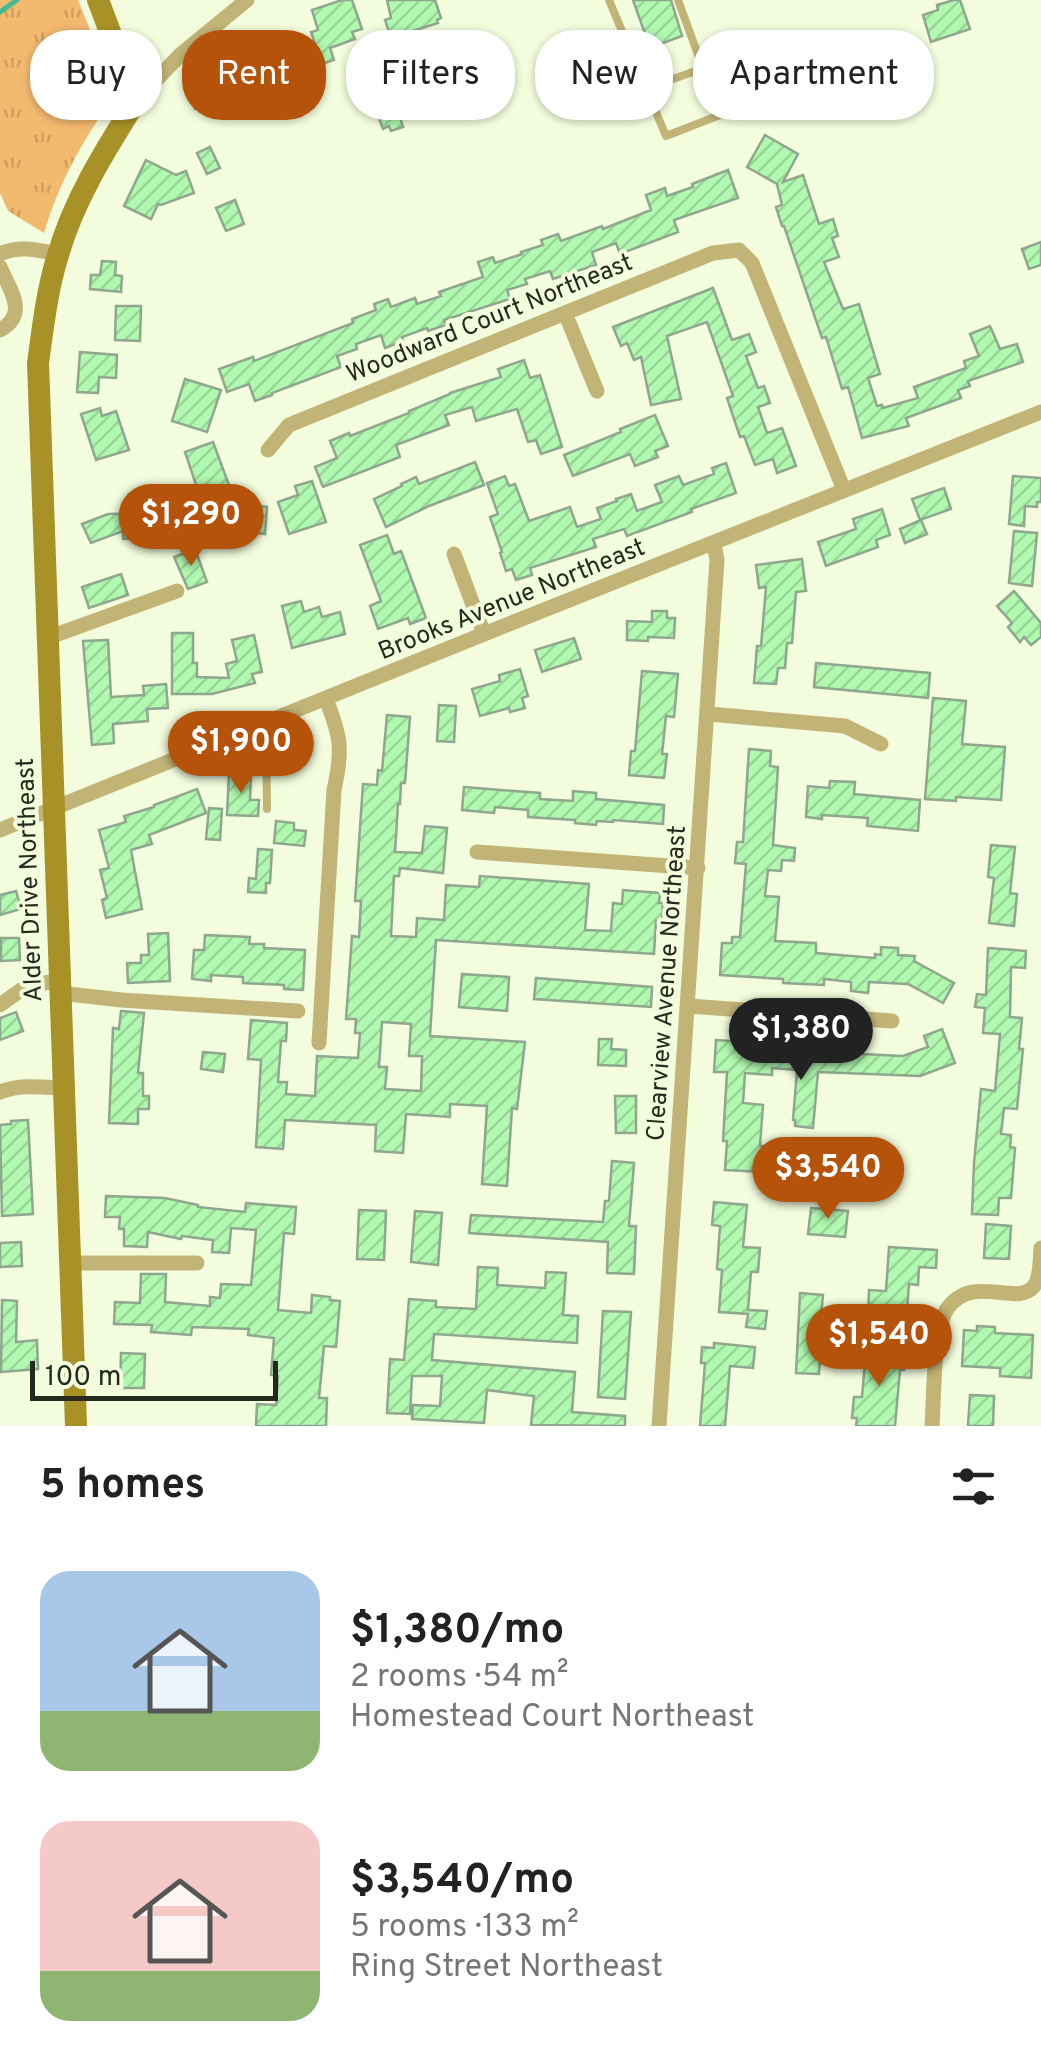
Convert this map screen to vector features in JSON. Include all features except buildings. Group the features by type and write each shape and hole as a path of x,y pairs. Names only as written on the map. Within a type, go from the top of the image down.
{"street":[{"path":"98,0 109,30"},
{"path":"162,74 247,0"},
{"name":"Alder Drive Northeast","path":"76,1426 38,363 58,254 103,153 124,120"},
{"path":"0,254 11,248 58,254"},
{"name":"Woodward Court Northeast","path":"268,450 289,425 713,253 739,250 752,264 844,490"},
{"path":"0,267 15,301 14,318 0,330"},
{"path":"564,313 597,391"},
{"name":"Brooks Avenue Northeast","path":"0,830 1041,412"},
{"name":"Clearview Avenue Northeast","path":"659,1426 718,560 714,544"},
{"path":"454,554 484,634"},
{"path":"47,638 176,591"},
{"path":"318,1043 334,790 340,756 340,740 326,700"},
{"path":"708,714 845,726 881,744"},
{"path":"478,852 698,868"},
{"path":"0,1006 28,985 60,987 120,1000 298,1012"},
{"path":"689,1006 892,1020"},
{"path":"0,1092 28,1086 63,1088"},
{"path":"932,1426 938,1340 945,1311 959,1296 973,1290 1027,1292 1038,1277 1041,1248"},
{"path":"70,1263 198,1263"}],"lane":[{"path":"609,0 622,30"},
{"path":"678,0 693,39"},
{"path":"659,120 666,136 707,120"},
{"path":"266,723 267,809"},
{"path":"831,1332 938,1340"}],"green space":[{"path":"0,0 78,0 90,30 30,30 30,120 98,120 74,160 44,233 8,211 0,193"}],"waterway":[{"path":"0,12 17,0"}]}
